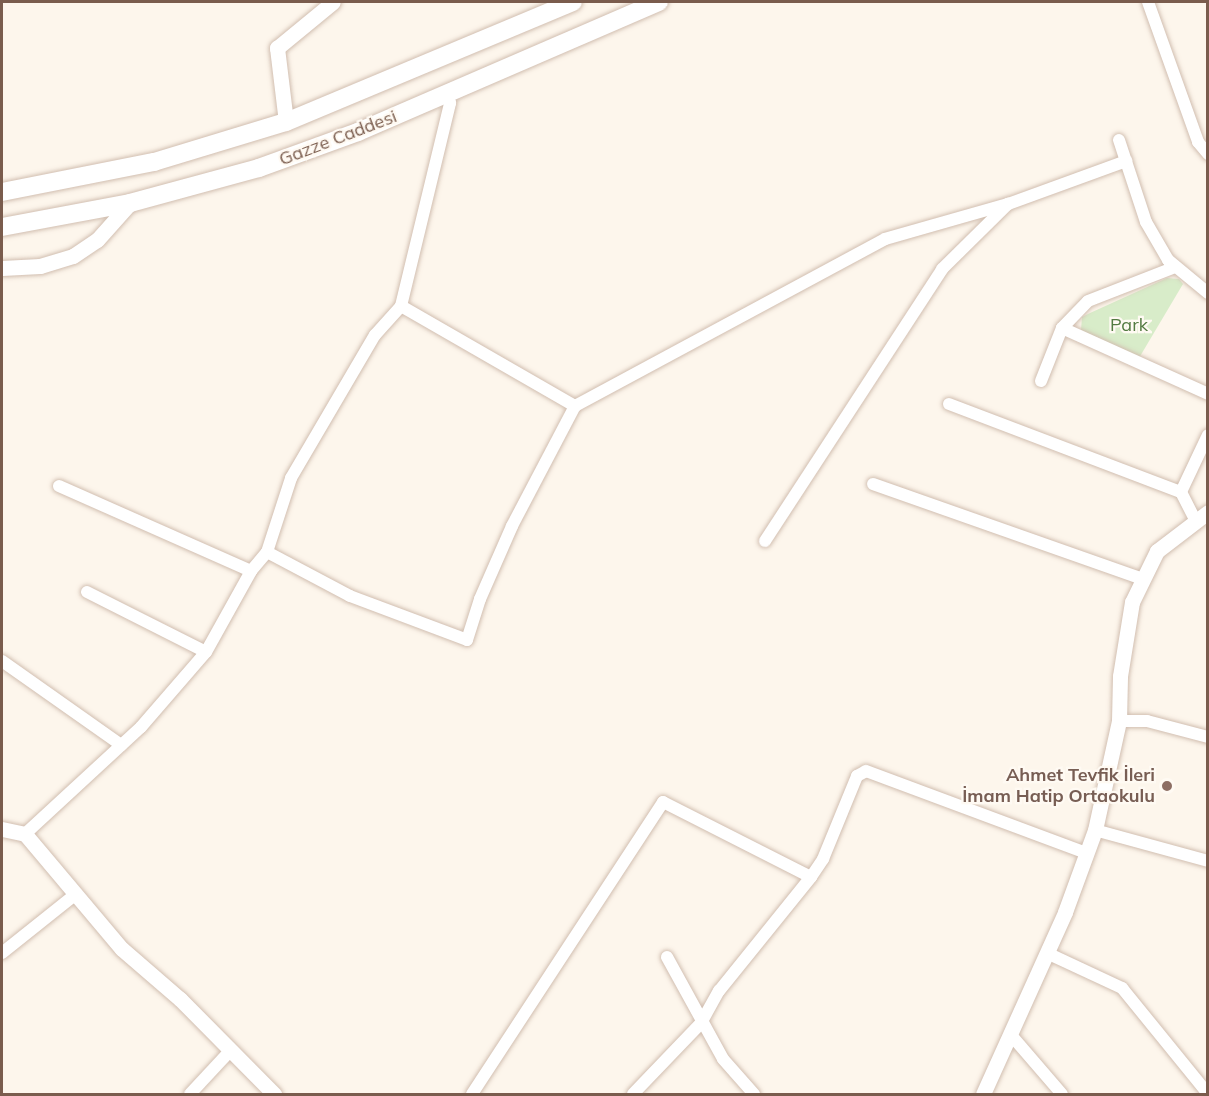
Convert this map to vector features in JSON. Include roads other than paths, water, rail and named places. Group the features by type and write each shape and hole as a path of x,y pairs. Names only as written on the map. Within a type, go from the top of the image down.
{"main road":[{"name":"Gazze Caddesi","path":"2,192 154,162 286,122 573,2"},
{"name":"Gazze Caddesi","path":"2,227 130,203 259,168 358,132 659,2"}],"street":[{"path":"286,122 277,48 333,2"},
{"path":"1148,2 1198,142 1208,154"},
{"path":"25,834 141,727 206,652 251,571 267,552 291,478 375,334 401,306 450,103 447,92"},
{"path":"1119,140 1146,222 1175,267 1208,293"},
{"path":"267,552 350,596 467,640 480,599 512,526 575,406 885,239 1008,204 1126,161"},
{"path":"2,268 40,266 73,256 98,240 130,203"},
{"path":"765,541 942,269 1008,204"},
{"path":"1041,381 1062,328 1089,301 1175,267"},
{"path":"401,306 575,406"},
{"path":"1062,328 1208,394"},
{"path":"949,404 1181,492 1201,516 1157,551 1132,602 1120,676 1119,721 1095,830 1047,953 983,1095"},
{"path":"1181,492 1208,435"},
{"path":"873,484 1143,579"},
{"path":"59,486 251,571"},
{"path":"87,592 206,652"},
{"path":"2,661 121,745"},
{"path":"1119,721 1147,721 1208,737"},
{"path":"633,1095 701,1023 719,991 811,877 823,859 857,776 866,771 1086,854"},
{"path":"472,1095 663,802 811,877"},
{"path":"2,829 25,834 122,950 180,999 229,1052 274,1095"},
{"path":"1095,830 1208,861"},
{"path":"2,953 76,894"},
{"path":"1047,953 1122,988 1208,1094"},
{"path":"667,957 701,1023 723,1059 754,1095"},
{"path":"1011,1035 1062,1095"},
{"path":"190,1095 229,1052"}],"place":[{"name":"Ahmet Tevfik İleri İmam Hatip Ortaokulu","path":"1167,786"}],"park label":[{"name":"Park","path":"1129,325"}]}
